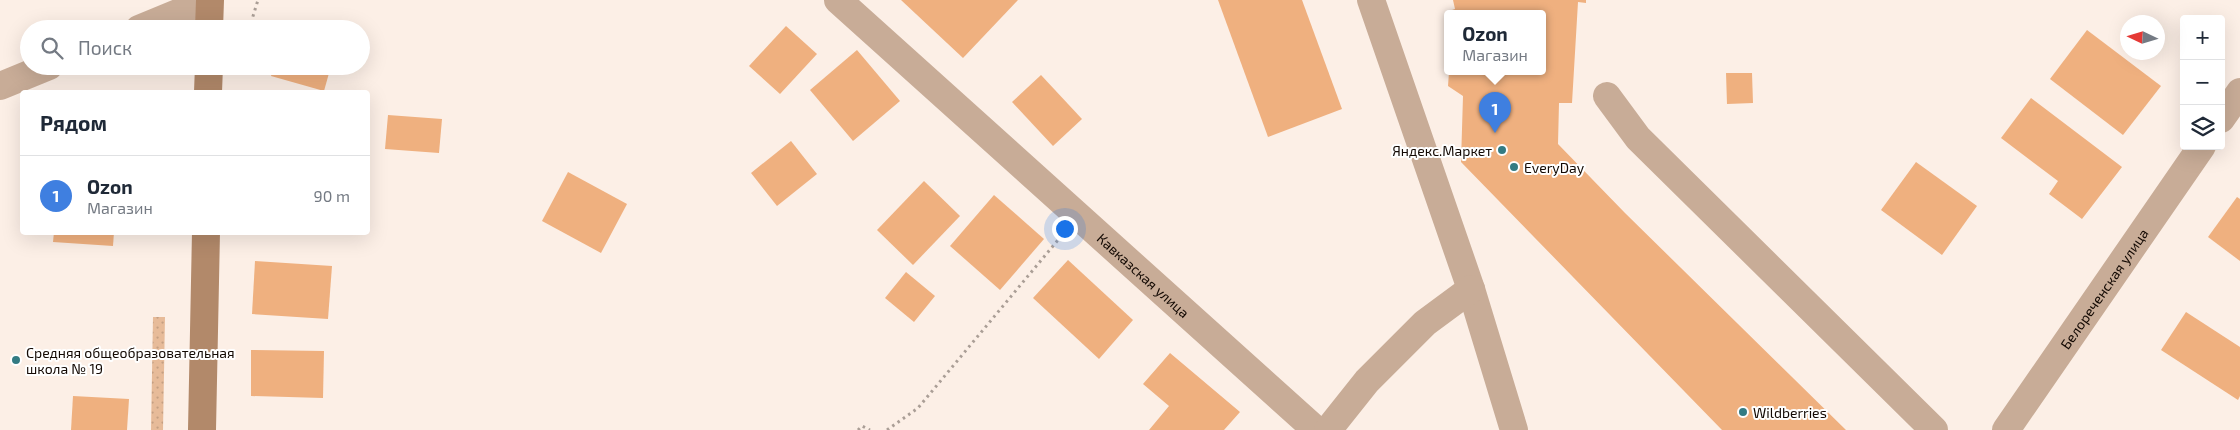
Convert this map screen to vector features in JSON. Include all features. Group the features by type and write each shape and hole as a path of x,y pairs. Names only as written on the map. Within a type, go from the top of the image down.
{"main road":[{"path":"209,0 209,20"},
{"path":"208,90 209,75"},
{"path":"202,430 206,235"}],"street":[{"path":"161,20 209,0"},
{"name":"Кавказская улица","path":"838,0 1316,430"},
{"path":"1371,0 1471,289 1514,430"},
{"path":"0,86 27,75"},
{"path":"2225,113 2240,92"},
{"path":"1607,96 1638,138 1934,430"},
{"name":"Белореченская улица","path":"2006,430 2199,150"},
{"path":"1328,430 1367,381 1425,323 1471,289"}],"path":[{"path":"252,20 258,0"},
{"path":"887,430 918,408 1078,216"},
{"path":"858,430 862,426 870,430"}],"shaded area":[{"path":"153,317 165,317 163,430 151,430"}],"building":[{"path":"901,0 1018,0 963,58"},
{"path":"1218,0 1302,0 1342,109 1268,137"},
{"path":"1453,0 1586,0 1586,3 1578,2 1572,103 1559,103 1558,144 1625,213 1846,430 1722,430 1461,162 1463,96 1448,86 1449,75 1546,75 1546,10 1452,10 1455,9"},
{"path":"786,26 817,54 780,94 749,66"},
{"path":"2087,30 2120,55 2120,60 2127,60 2161,86 2123,135 2050,79"},
{"path":"857,50 900,101 853,141 810,90"},
{"path":"1726,73 1752,73 1753,103 1727,104"},
{"path":"271,75 328,75 324,90"},
{"path":"1041,75 1082,119 1053,146 1012,102"},
{"path":"2031,98 2122,167 2082,219 2049,194 2058,181 2001,138"},
{"path":"388,115 442,119 439,153 385,149"},
{"path":"791,141 817,174 777,206 751,173"},
{"path":"1916,162 1977,206 1942,255 1881,210"},
{"path":"568,172 627,204 601,253 542,221"},
{"path":"924,181 960,216 913,265 877,230"},
{"path":"994,195 1044,239 1000,290 950,246"},
{"path":"2237,197 2240,199 2240,261 2208,237"},
{"path":"54,235 114,235 113,246 53,242"},
{"path":"1068,260 1133,320 1099,359 1033,298"},
{"path":"255,261 332,266 328,319 252,314"},
{"path":"906,272 935,296 914,322 885,298"},
{"path":"2186,312 2240,347 2240,396 2238,400 2161,350"},
{"path":"251,350 324,351 323,398 251,396"},
{"path":"1170,353 1240,412 1224,430 1149,430 1169,406 1143,384"},
{"path":"73,396 129,399 127,430 71,430"}],"place":[{"name":"Ozon","path":"1495,133"},
{"name":"Яндекс.Маркет","path":"1502,150"},
{"name":"EveryDay","path":"1514,167"},
{"name":"Средняя общеобразовательная школа № 19","path":"16,360"},
{"name":"Wildberries","path":"1743,412"}]}
